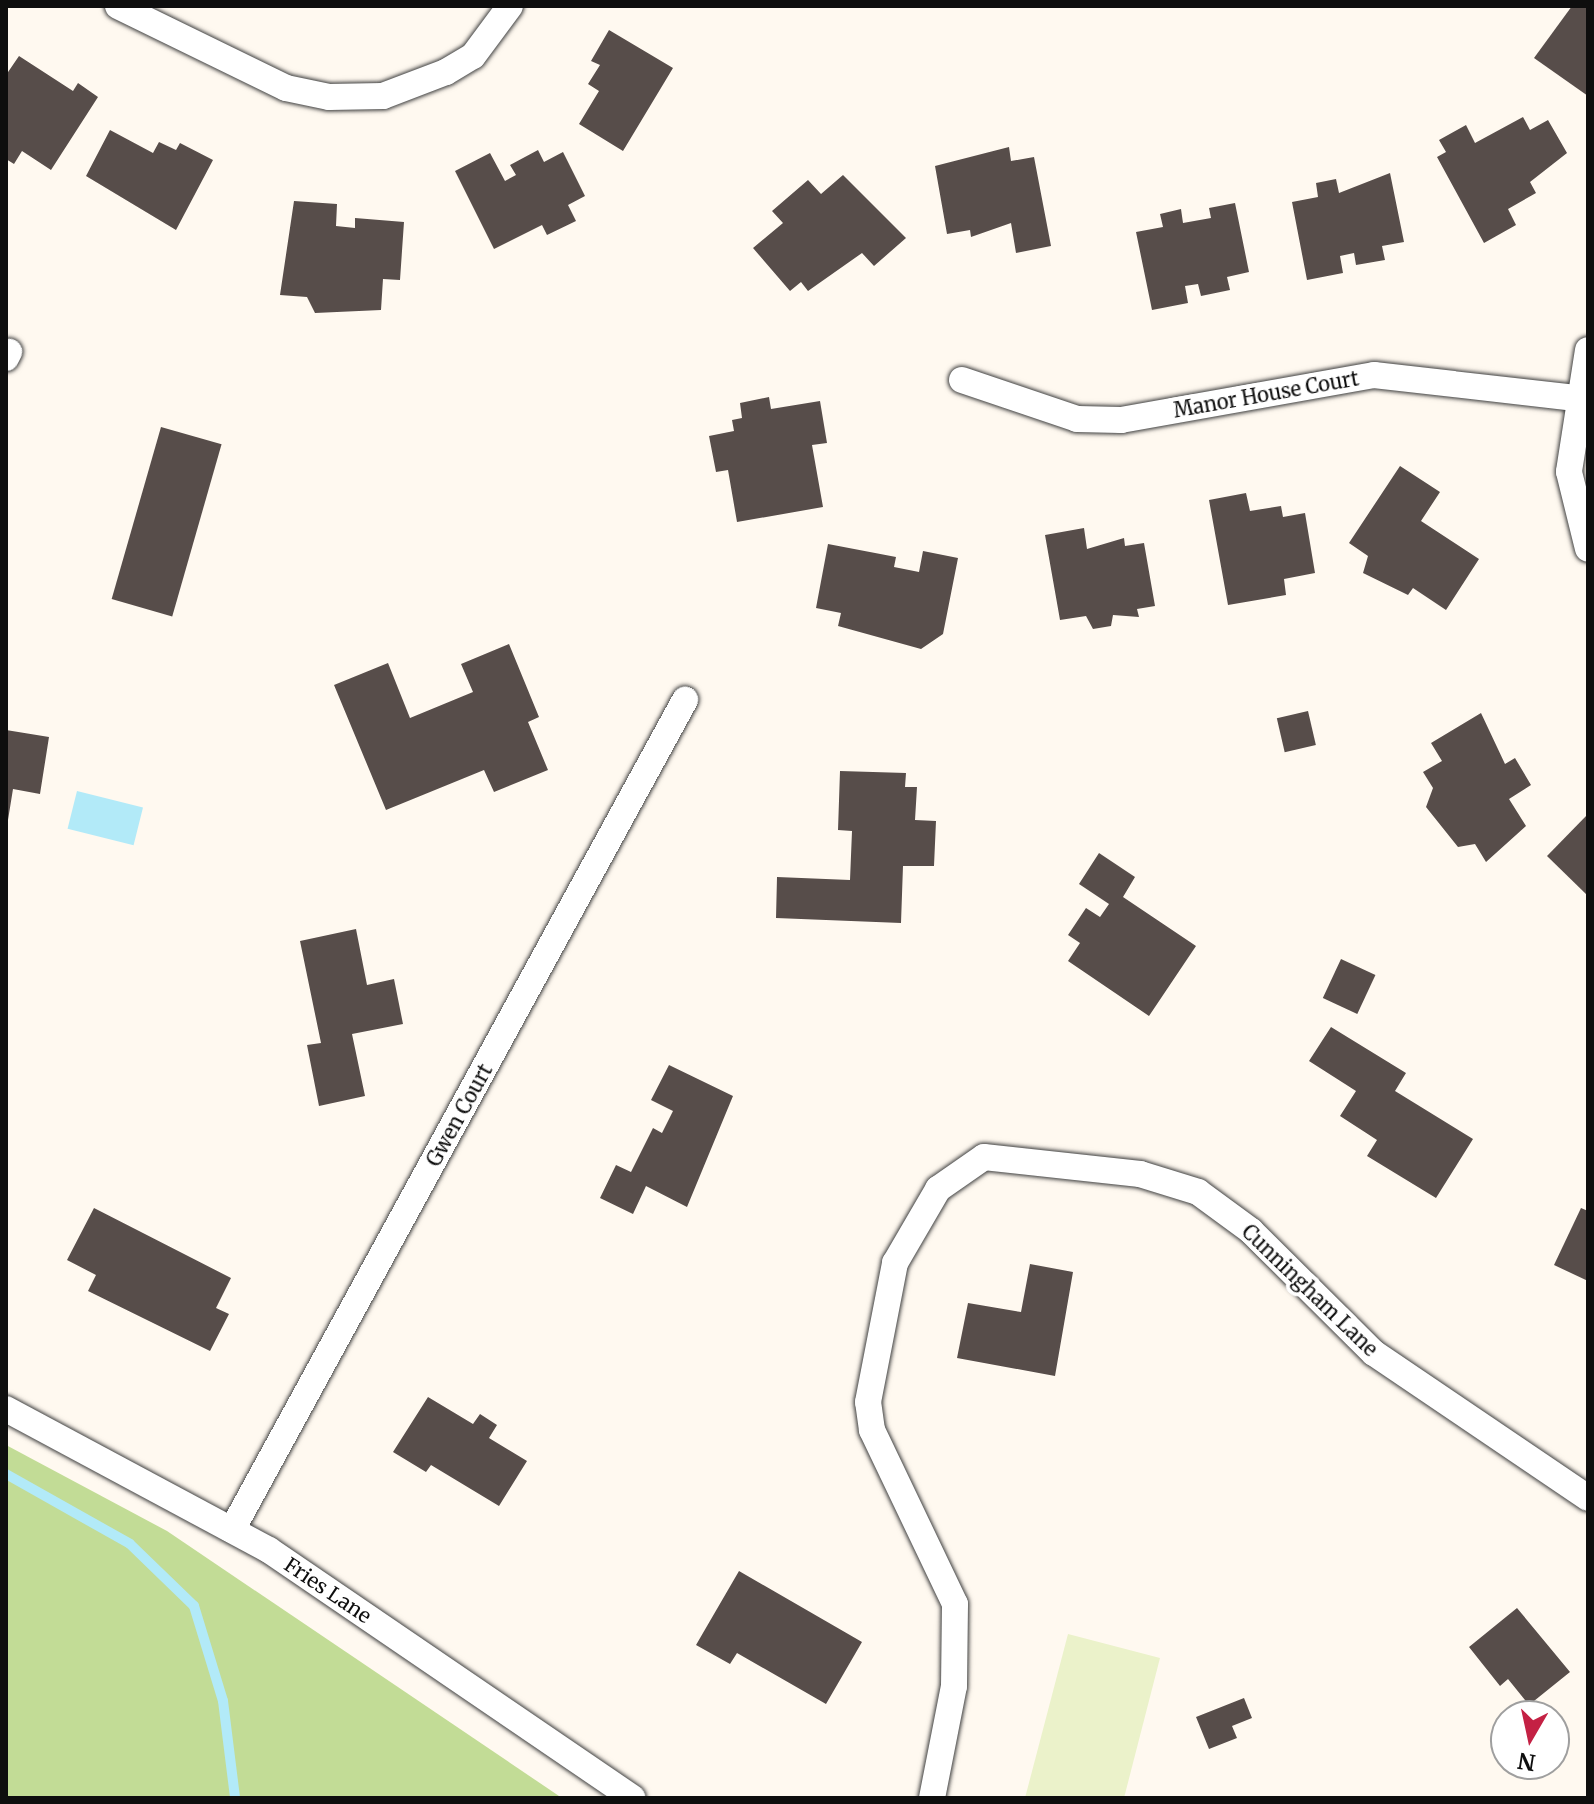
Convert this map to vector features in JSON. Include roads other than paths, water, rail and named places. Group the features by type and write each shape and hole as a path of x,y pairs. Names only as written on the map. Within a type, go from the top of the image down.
{"street":[{"path":"118,6 286,88 329,97 383,96 446,72 473,56 510,6"},
{"path":"1588,350 1576,398 1569,472 1588,549"},
{"name":"Manor House Court","path":"962,380 1077,419 1121,420 1374,375 1576,398"},
{"name":"Gwen Court","path":"232,1530 685,700"},
{"name":"Cunningham Lane","path":"932,1798 954,1686 955,1604 872,1430 869,1390 895,1263 938,1189 984,1157 1140,1174 1198,1192 1251,1231 1374,1353 1588,1498"},
{"name":"Fries Lane","path":"6,1409 232,1530 633,1798"}],"water":[{"path":"77,791 143,807 134,845 68,829"}],"waterway":[{"path":"6,1474 130,1544 194,1606 223,1701 235,1798"}]}
